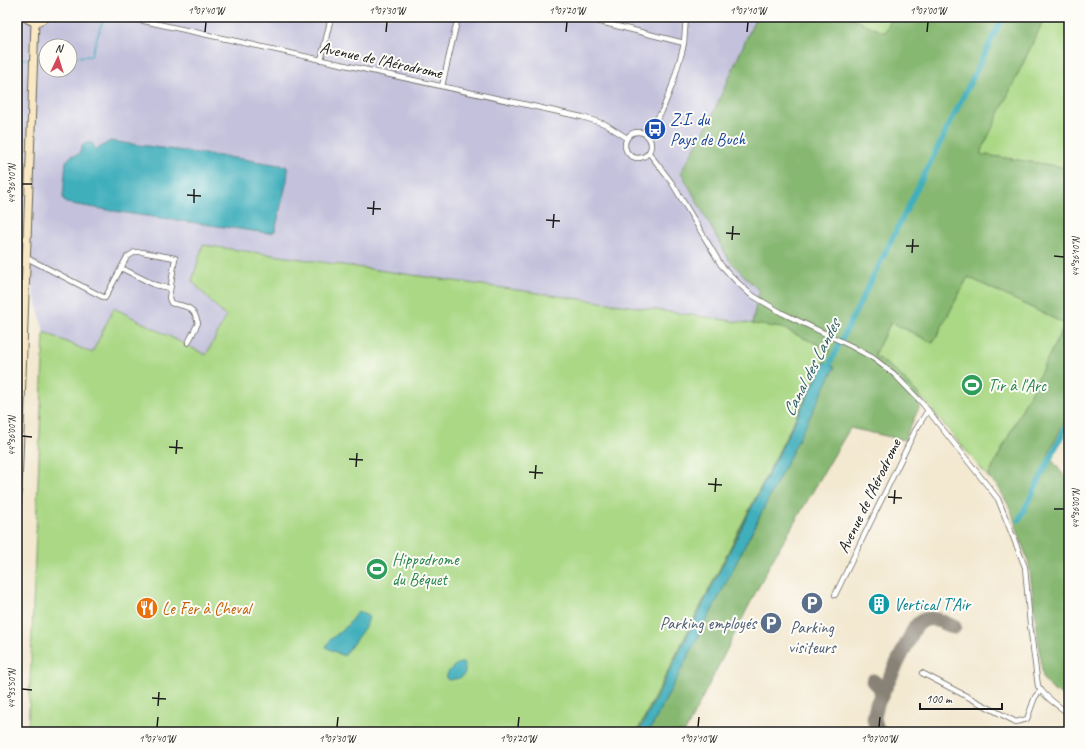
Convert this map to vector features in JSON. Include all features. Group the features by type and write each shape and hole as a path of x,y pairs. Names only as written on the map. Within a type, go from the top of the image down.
{"main road":[{"path":"25,17 30,21 35,22 46,17"},
{"path":"17,513 35,22"}],"street":[{"name":"Avenue de l'Aérodrome","path":"126,17 582,117 605,124 627,138"},
{"path":"321,60 331,17"},
{"path":"442,86 458,17"},
{"path":"581,17 684,43"},
{"path":"647,135 662,111 672,86 684,43 686,17"},
{"path":"639,132 647,135 650,138 652,145 649,153 646,156 639,158 631,156 626,150 625,146 627,138 630,134 639,132"},
{"path":"649,153 672,183 721,265 736,281 750,294 782,313 851,346 873,358 894,374 928,410 998,499 1024,567 1038,686 1069,714"},
{"path":"27,258 106,298 127,257 135,252 174,258 169,298 171,303 190,308 196,315 198,323 188,343"},
{"path":"121,268 155,285 170,288"},
{"name":"Avenue de l'Aérodrome","path":"835,595 915,431 928,410"},
{"path":"922,673 1016,722 1027,719 1035,697 1041,690"}],"shaded area":[{"path":"17,17 756,17 710,120 681,172 729,260 759,291 752,324 203,245 192,281 226,317 206,355 114,308 92,353 44,332 17,232"}],"green space":[{"path":"756,17 849,17 885,33 892,17 1045,17 980,154 1069,168 1069,413 1048,455 1069,482 1069,672 1062,695 1054,691 1043,679 1029,564 1011,510 999,488 988,477 1065,324 968,277 933,343 891,322 874,355 897,372 921,397 919,408 904,440 850,428 769,566 685,732 637,732 830,350 782,328 752,324 759,291 729,260 681,172 710,120"},
{"path":"849,17 892,17 885,33"},
{"path":"1045,17 1069,17 1069,168 979,154"},
{"name":"Hippodrome du Béquet","path":"203,245 782,328 830,350 637,732 28,732 44,332 92,353 114,308 206,355 226,317 192,281"},
{"name":"Tir à l'Arc","path":"968,277 1065,324 988,477 921,397 897,372 874,355 891,322 933,343"}],"water":[{"path":"110,141 286,166 288,170 287,180 275,231 268,233 66,203 63,197 66,161 72,155 79,154 84,143 92,143 96,150"},
{"path":"825,362 835,367 649,732 639,732"},
{"path":"358,611 369,617 367,624 344,656 327,648 326,647 330,640 346,627"},
{"path":"460,663 463,663 465,668 464,674 459,678 448,680 446,678 449,671"}],"waterway":[{"path":"78,57 91,56 104,17"},
{"name":"Canal des Landes","path":"826,371 1003,17"},
{"path":"17,59 31,59"},
{"path":"1019,520 1069,421"}],"taxiway":[{"path":"879,732 874,718 877,704 915,627 920,622 929,619 938,620 954,627"},
{"path":"873,681 880,687 881,696"}],"place":[{"name":"Z.I. du Pays de Buch","path":"655,129"},
{"name":"Tir à l'Arc","path":"972,385"},
{"name":"Hippodrome du Béquet","path":"377,569"},
{"name":"Parking visiteurs","path":"812,603"},
{"name":"Vertical T'Air","path":"879,604"},
{"name":"Le Fer à Cheval","path":"147,608"},
{"name":"Parking employés","path":"771,623"}]}
